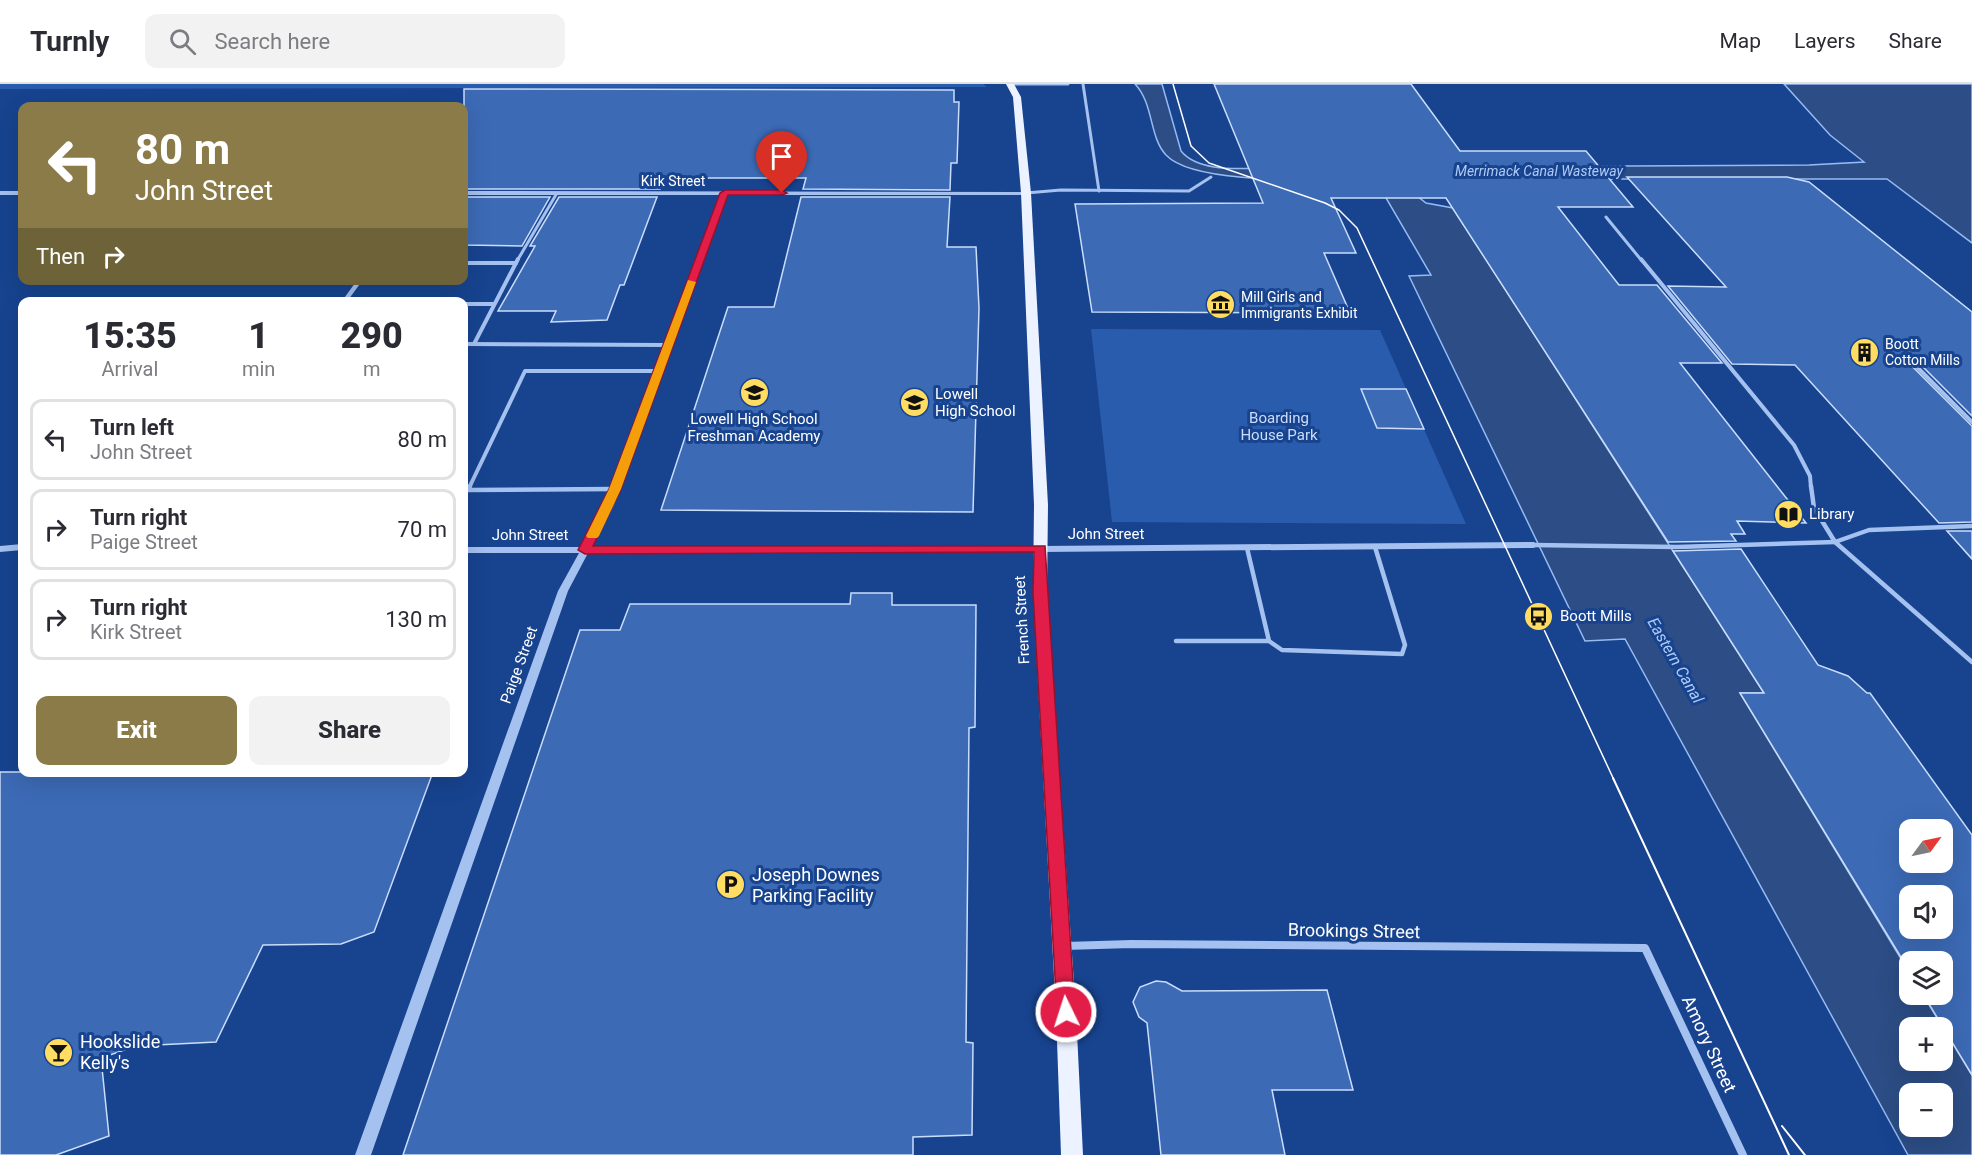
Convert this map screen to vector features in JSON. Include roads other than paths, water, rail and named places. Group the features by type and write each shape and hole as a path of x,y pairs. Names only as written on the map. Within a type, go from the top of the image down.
{"main road":[{"name":"French Street","path":"1011,84 1017,97 1026,193 1041,505 1040,593 1062,946 1072,1155"}],"street":[{"path":"0,193 18,193"},
{"name":"Kirk Street","path":"468,193 1026,193"},
{"name":"Paige Street","path":"363,1155 563,591 615,489 725,193"},
{"name":"John Street","path":"468,550 1533,545"},
{"path":"0,549 18,548"},
{"name":"Brookings Street","path":"1062,946 1131,944 1646,948"},
{"name":"Amory Street","path":"1646,948 1743,1155"}],"lane":[{"path":"1011,84 1068,84"},
{"path":"1083,84 1099,190"},
{"path":"1026,193 1099,190 1189,191 1211,177"},
{"path":"474,344 516,263 557,193"},
{"path":"1606,217 1794,445 1810,476 1814,508 1835,542 1972,663"},
{"path":"468,263 516,263"},
{"path":"468,304 494,304"},
{"path":"468,344 668,345"},
{"path":"1915,365 1972,422"},
{"path":"615,489 468,490 525,371 659,371"},
{"path":"1533,545 1677,547 1835,542 1869,531 1972,526"},
{"path":"1176,641 1269,641 1282,650 1402,654 1406,645 1375,546"},
{"path":"1247,548 1269,641"}],"water":[{"path":"1135,84 1162,84 1181,151 1198,163 1221,168 1809,165 1864,162 1830,135 1784,84 1972,84 1972,243 1887,179 1410,179 1402,184 1426,203 1453,208 1764,693 1740,693 1899,955 1899,1005 1929,1005 1936,1017 1899,1017 1899,1071 1953,1071 1953,1044 1972,1075 1972,1155 1908,1155 1625,639 1585,641 1409,276 1431,275 1375,179 1265,179 1205,172 1182,165 1166,155 1161,148 1145,101"}],"tram line":[{"path":"1173,84 1191,146 1209,163 1325,203 1339,210 1357,228 1614,780"},
{"path":"1613,778 1789,1155"},
{"path":"1782,1126 1805,1155"}],"place":[{"name":"Mill Girls and Immigrants Exhibit","path":"1220,305"},
{"name":"Boott Cotton Mills","path":"1864,352"},
{"name":"Lowell High School Freshman Academy","path":"754,392"},
{"name":"Lowell High School","path":"914,403"},
{"name":"Library","path":"1788,514"},
{"name":"Boott Mills","path":"1539,616"},
{"name":"Joseph Downes Parking Facility","path":"731,885"},
{"name":"Hookslide Kelly's","path":"59,1052"}],"water label":[{"name":"Merrimack Canal Wasteway","path":"1539,171"},
{"name":"Eastern Canal","path":"1676,660"}],"park label":[{"name":"Boarding House Park","path":"1279,426"}]}
